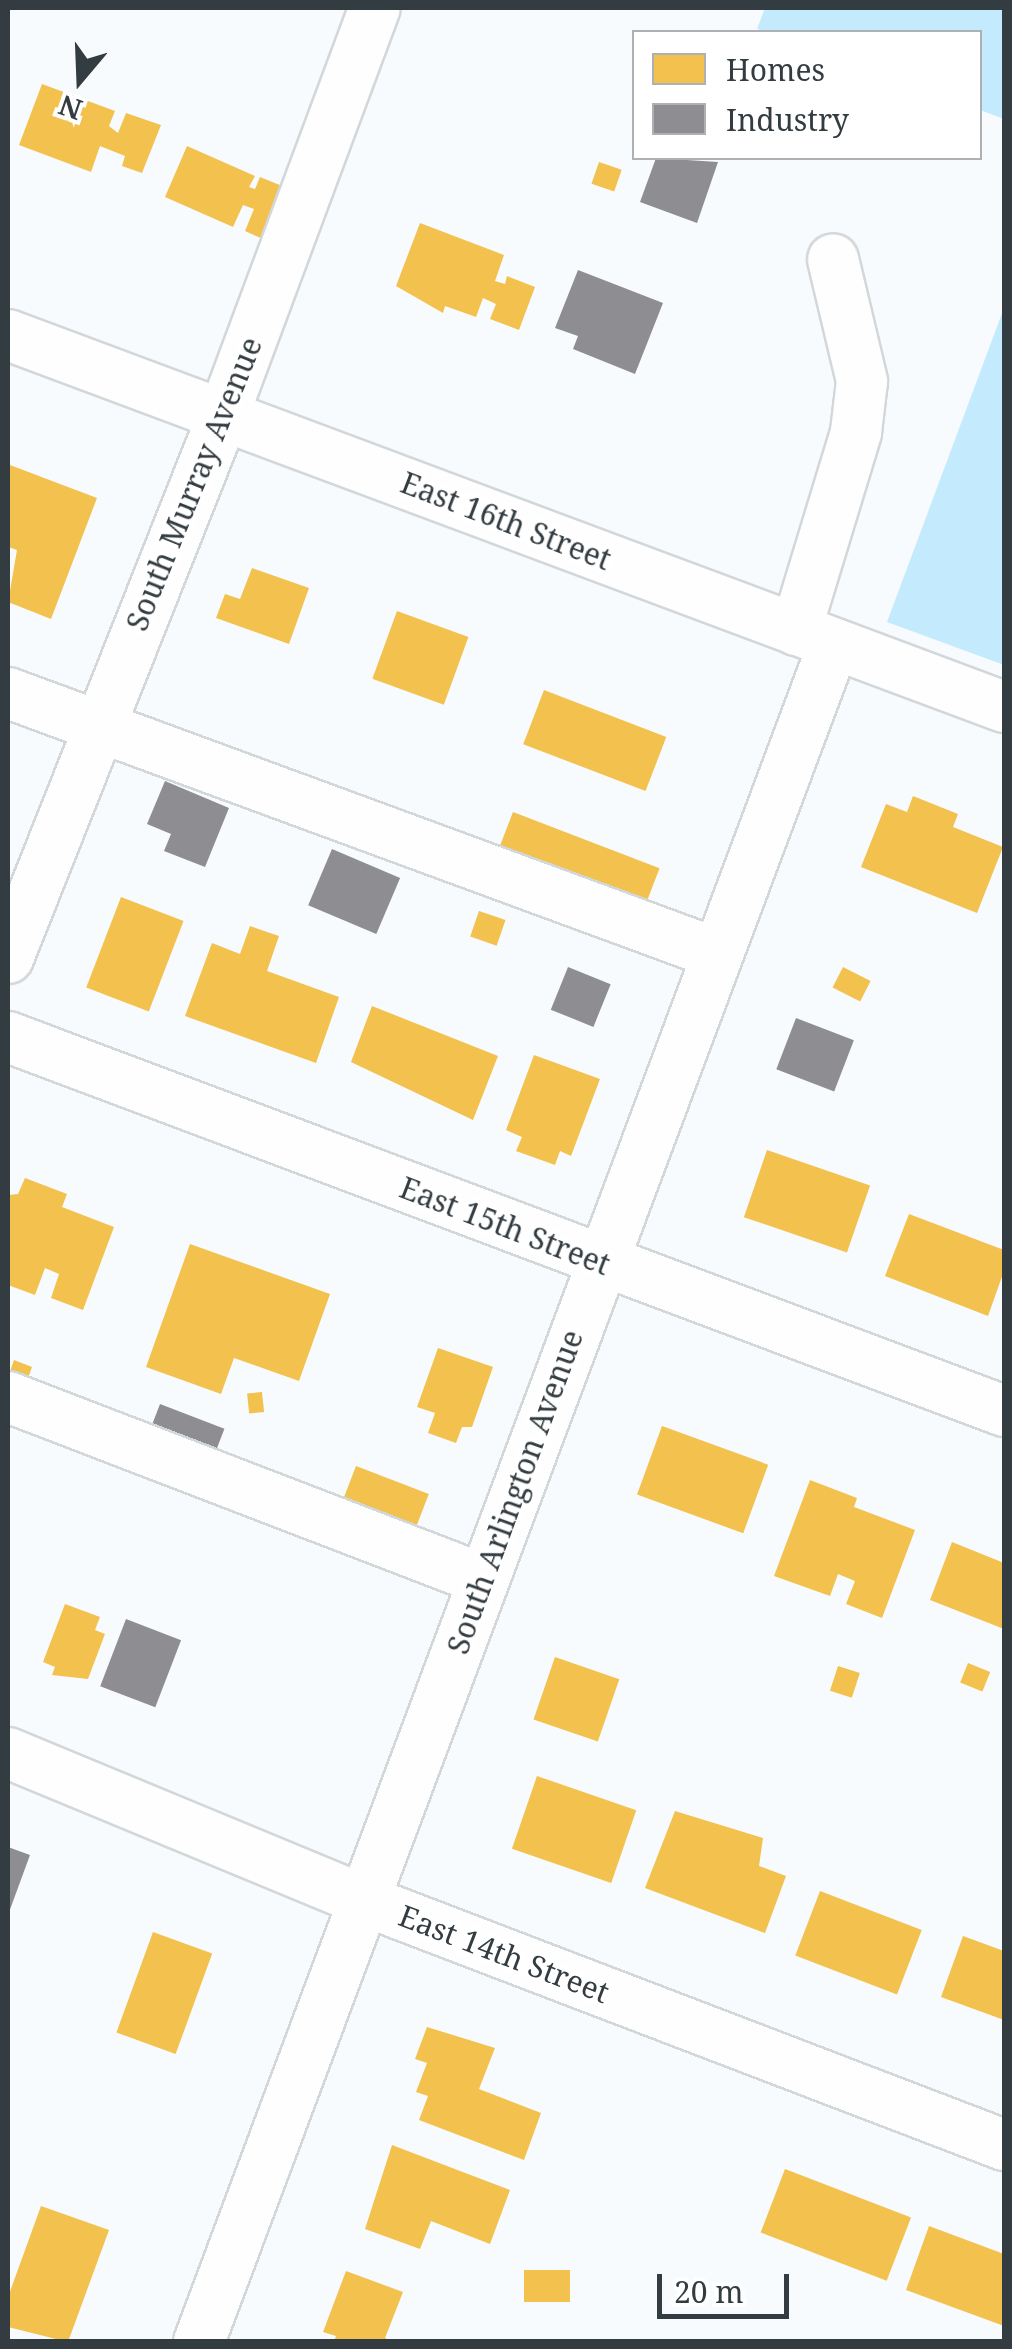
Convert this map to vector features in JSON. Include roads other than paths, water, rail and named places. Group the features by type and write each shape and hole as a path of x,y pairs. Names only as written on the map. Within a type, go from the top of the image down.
{"street":[{"name":"South Murray Avenue","path":"8,958 97,726 224,416 376,8"},
{"name":"South Arlington Avenue","path":"198,2342 366,1901 714,953 815,637 856,432 862,382 833,259"},
{"name":"East 16th Street","path":"8,335 1004,708"},
{"path":"8,693 714,953"},
{"name":"East 15th Street","path":"8,1037 1004,1411"},
{"path":"8,1397 482,1580"},
{"name":"East 14th Street","path":"8,1753 366,1901 1004,2146"}]}
